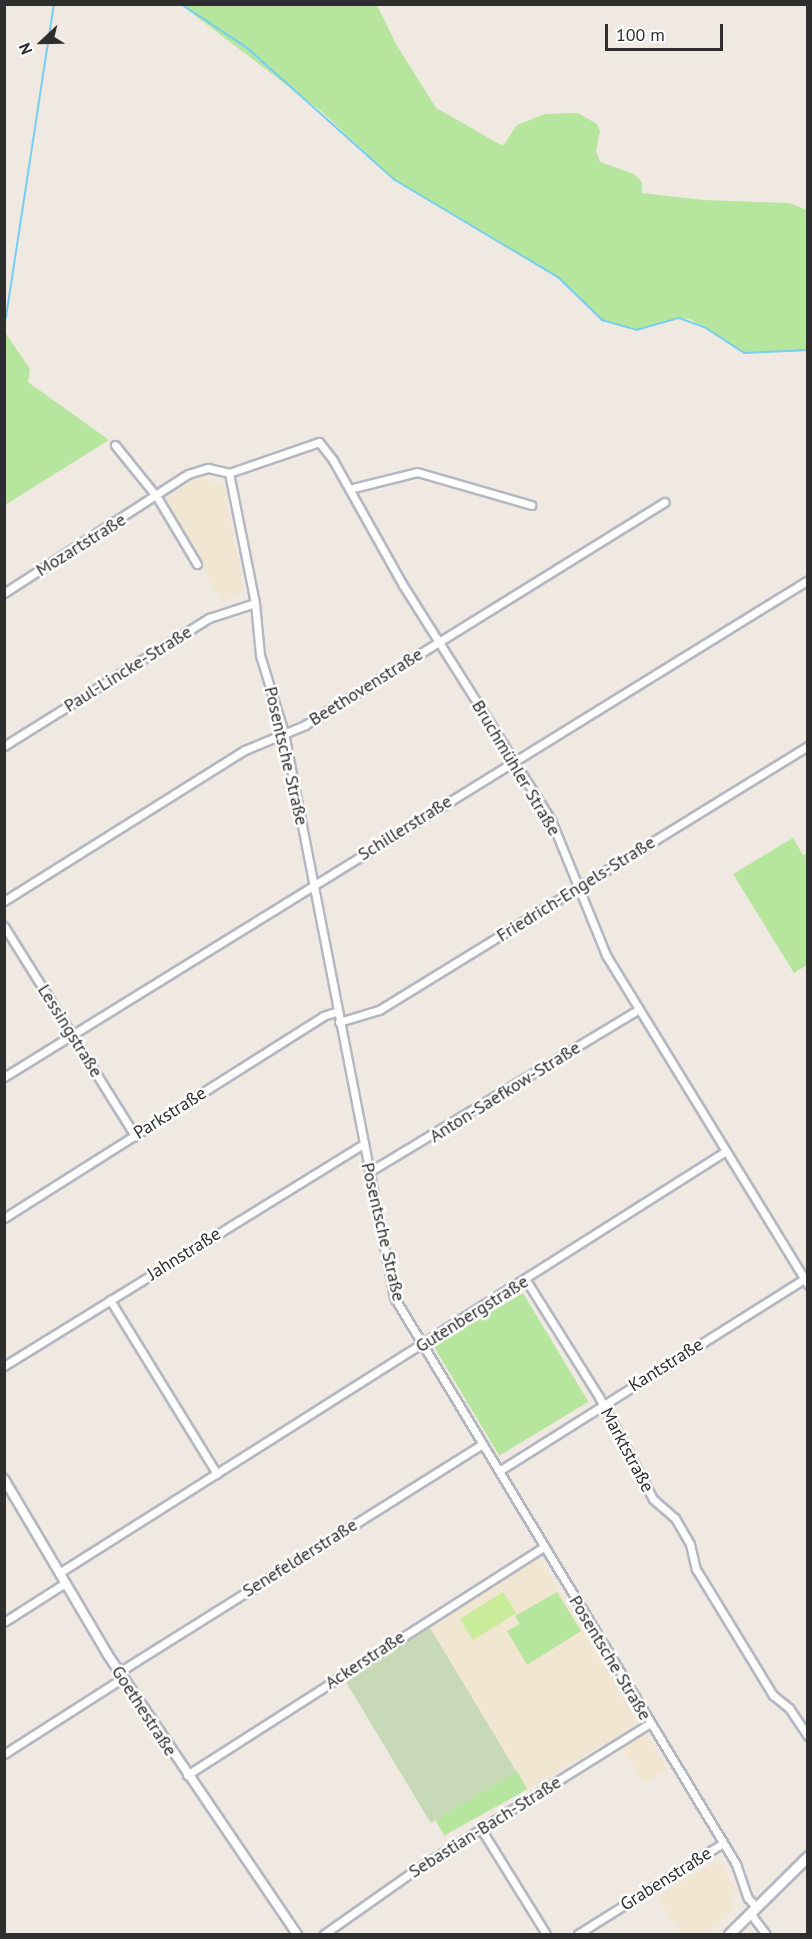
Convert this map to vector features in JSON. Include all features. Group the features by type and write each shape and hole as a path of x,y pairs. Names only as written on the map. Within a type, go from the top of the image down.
{"main road":[{"path":"729,1935 807,1856"}],"street":[{"name":"Bruchmühler Straße","path":"157,497 201,468 229,472 319,442 551,820 600,944 806,1281"},
{"path":"115,445 157,497 197,564"},
{"name":"Posentsche Straße","path":"229,472 255,603 260,656 284,733 394,1298 649,1724 723,1843 766,1935"},
{"path":"349,489 417,472 531,505"},
{"name":"Mozartstraße","path":"4,593 157,497"},
{"name":"Beethovenstraße","path":"4,901 245,750 305,725 664,502"},
{"name":"Schillerstraße","path":"4,1077 807,580"},
{"name":"Paul-Lincke-Straße","path":"4,746 209,618 255,603"},
{"name":"Friedrich-Engels-Straße","path":"339,1022 379,1010 807,746"},
{"name":"Lessingstraße","path":"4,926 135,1136"},
{"name":"Anton-Saefkow-Straße","path":"369,1172 639,1009"},
{"name":"Parkstraße","path":"4,1218 323,1016 338,1011"},
{"name":"Jahnstraße","path":"4,1366 364,1144"},
{"name":"Gutenbergstraße","path":"59,1573 726,1152"},
{"name":"Marktstraße","path":"526,1280 602,1404 654,1499 671,1513 690,1544 696,1569 773,1695 789,1708 807,1736"},
{"name":"Kantstraße","path":"499,1471 602,1404 806,1281"},
{"path":"110,1300 217,1474"},
{"name":"Senefelderstraße","path":"4,1754 121,1675 482,1444"},
{"name":"Goethestraße","path":"4,1479 121,1675 297,1935"},
{"name":"Ackerstraße","path":"187,1775 543,1547"},
{"path":"4,1622 65,1583"},
{"name":"Sebastian-Bach-Straße","path":"324,1935 481,1829 649,1724"},
{"path":"481,1829 546,1935"},
{"name":"Grabenstraße","path":"578,1935 723,1843"}],"shaded area":[{"path":"200,475 224,486 244,590 223,603 163,500"},
{"path":"539,1557 639,1723 527,1790 428,1624"},
{"path":"646,1733 668,1769 644,1783 622,1747"},
{"path":"718,1859 738,1892 729,1899 735,1908 708,1934 683,1934 656,1898"}],"green space":[{"path":"181,5 377,5 396,44 436,108 503,146 517,125 545,114 578,113 597,124 600,131 596,151 600,162 634,174 642,182 642,193 703,200 789,203 807,210 807,350 744,353 690,319 679,318 636,330 602,320 557,277 395,180 321,111"},
{"path":"4,331 30,369 28,382 109,440 5,505"},
{"path":"793,838 803,855 808,853 807,965 794,973 733,874"},
{"path":"523,1293 588,1402 499,1455 434,1347"},
{"path":"503,1592 516,1613 473,1640 460,1619"},
{"path":"557,1592 581,1631 527,1665 507,1631 520,1624 515,1616"},
{"path":"429,1626 517,1772 431,1823 343,1678"},
{"path":"517,1771 527,1789 444,1835 434,1817"}],"waterway":[{"path":"6,317 54,4"},
{"path":"181,4 246,47 395,180 558,277 602,320 636,330 679,318 706,328 744,353 808,350"}]}
